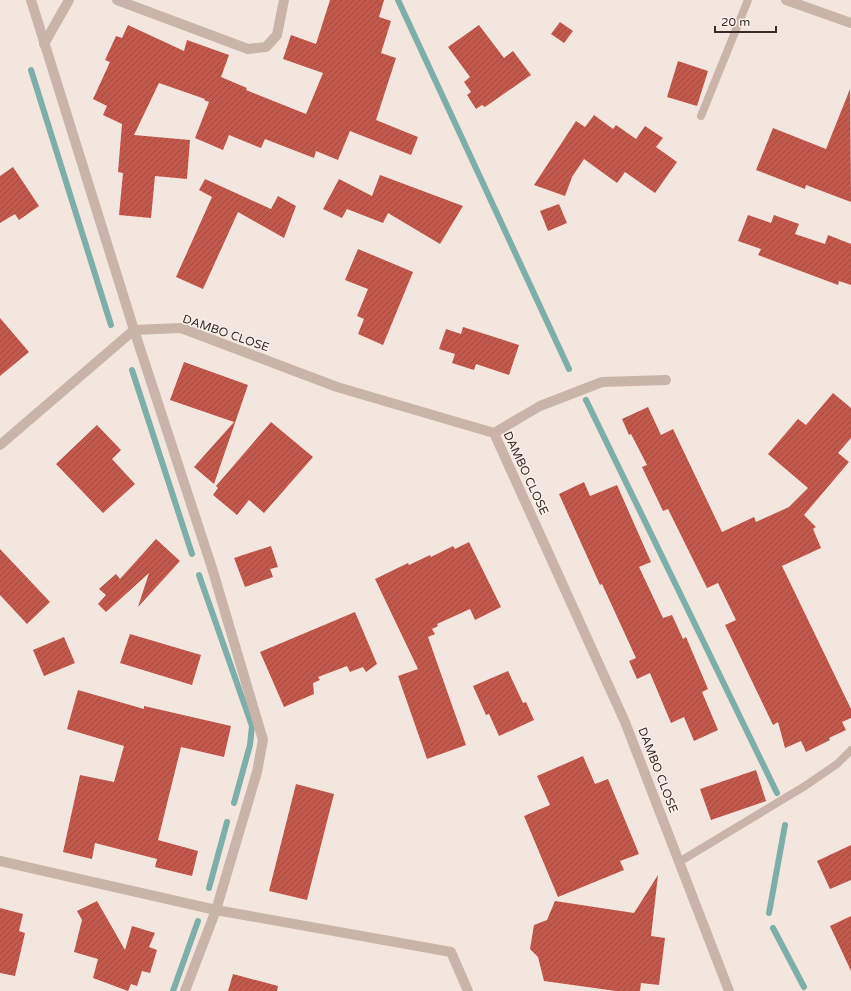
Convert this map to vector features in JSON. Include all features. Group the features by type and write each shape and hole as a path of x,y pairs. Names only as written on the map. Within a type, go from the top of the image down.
{"street":[{"path":"31,0 134,330 212,568 263,740 257,772 216,910 185,991"},
{"path":"44,44 69,0"},
{"path":"117,0 248,49 266,47 277,35 284,0"},
{"path":"786,0 851,24"},
{"name":"DAMBO CLOSE","path":"134,330 181,328 337,387 494,433 625,722 729,991"},
{"path":"0,445 134,330"},
{"path":"494,433 540,406 602,382 666,380"},
{"path":"0,861 216,910 451,952 468,991"}],"lane":[{"path":"701,116 748,0"},
{"path":"679,862 805,786 837,764 851,750"}],"building":[{"path":"330,0 384,0 379,17 391,21 381,53 396,58 376,120 418,137 411,155 350,131 338,160 316,151 314,158 265,139 261,148 229,135 223,150 195,138 209,102 204,100 205,99 159,83 134,135 190,140 187,179 155,176 151,218 119,215 123,173 118,172 122,124 103,115 107,106 93,99 110,62 105,60 116,36 122,38 128,25 184,51 187,40 229,55 221,77 247,88 246,90 306,114 323,73 283,59 291,35 316,44"},
{"path":"560,22 573,31 564,43 551,34"},
{"path":"479,25 504,58 513,51 531,75 485,107 482,105 476,109 467,95 471,92 464,82 470,77 448,47"},
{"path":"678,61 708,71 697,106 667,97"},
{"path":"850,89 851,202 806,185 805,189 756,170 773,128 826,149"},
{"path":"594,115 613,129 616,125 636,139 645,126 663,138 656,147 677,162 655,193 625,172 617,183 584,159 572,177 565,196 534,185 576,121 585,127"},
{"path":"13,167 39,206 19,220 15,214 0,223 0,176"},
{"path":"380,175 463,206 440,244 388,213 383,223 347,209 342,218 323,209 339,179 372,196"},
{"path":"205,179 271,209 278,196 296,206 284,238 238,212 203,289 176,277 212,197 199,190"},
{"path":"559,204 567,223 548,231 540,211"},
{"path":"748,215 771,223 774,215 799,224 795,234 825,244 828,235 851,244 851,285 839,281 838,285 758,255 761,249 738,241"},
{"path":"358,249 413,272 383,345 358,334 364,319 357,316 368,289 345,280"},
{"path":"0,318 29,352 0,376"},
{"path":"463,327 519,345 509,375 476,364 474,370 452,363 455,354 439,349 446,329 461,334"},
{"path":"184,362 248,385 214,484 194,467 234,422 170,400"},
{"path":"833,393 851,408 851,438 838,453 849,462 804,515 816,527 813,529 821,548 782,566 851,709 851,718 842,722 846,730 806,752 801,741 785,748 778,722 773,725 725,625 736,620 718,583 707,588 668,509 663,511 642,467 647,465 631,434 629,435 622,419 648,407 661,435 673,429 722,532 754,517 756,522 789,507 808,488 768,454 798,419 806,425"},
{"path":"271,422 313,457 264,513 249,500 237,515 213,495 218,488 216,486"},
{"path":"97,425 121,450 112,459 135,484 103,513 56,464"},
{"path":"584,482 590,496 617,485 651,562 639,567 663,618 672,615 683,639 686,637 708,689 702,692 718,730 694,741 684,717 671,723 650,673 637,679 629,661 636,658 602,584 600,585 559,494"},
{"path":"156,539 180,561 138,607 149,573 106,612 98,604 106,595 99,589 116,574 120,579"},
{"path":"469,542 501,607 475,620 470,609 437,624 438,626 432,629 435,634 428,637 466,745 427,759 398,676 418,669 375,579 408,563 409,565 430,555 431,557 453,546 455,549"},
{"path":"271,546 278,567 270,569 273,577 245,587 234,558"},
{"path":"0,549 50,602 27,624 0,595"},
{"path":"355,612 377,664 366,672 363,667 350,672 347,666 318,677 320,680 313,683 314,694 284,707 260,652"},
{"path":"130,634 201,655 192,685 120,663"},
{"path":"64,637 75,663 44,676 33,650"},
{"path":"508,671 523,703 526,702 534,720 499,736 489,714 486,715 473,686"},
{"path":"78,690 144,709 144,706 231,726 224,757 181,747 158,840 198,851 192,876 155,867 157,859 95,843 92,859 63,852 80,775 114,782 124,746 67,729"},
{"path":"583,756 595,784 608,779 639,854 620,861 624,870 558,897 524,816 550,805 537,776"},
{"path":"756,770 766,801 711,820 700,789"},
{"path":"296,784 334,794 307,900 269,891"},
{"path":"851,845 851,880 830,889 817,861"},
{"path":"658,875 651,936 665,938 659,985 641,983 640,991 616,991 544,981 538,957 530,949 534,925 547,920 555,901 634,913"},
{"path":"97,901 125,950 132,926 155,933 149,947 157,950 150,973 142,971 137,986 131,984 128,991 93,978 98,959 74,952 82,920 77,911"},
{"path":"0,908 23,914 19,931 25,933 15,976 0,973"},
{"path":"851,916 851,971 830,926"},
{"path":"233,974 278,986 277,991 228,991"}],"waterway":[{"path":"398,0 569,369"},
{"path":"31,70 111,325"},
{"path":"132,370 192,554"},
{"path":"586,400 777,793"},
{"path":"199,575 252,726 250,745 234,803"},
{"path":"209,888 227,822"},
{"path":"769,913 785,825"},
{"path":"173,991 198,921"},
{"path":"773,928 804,987"}]}
